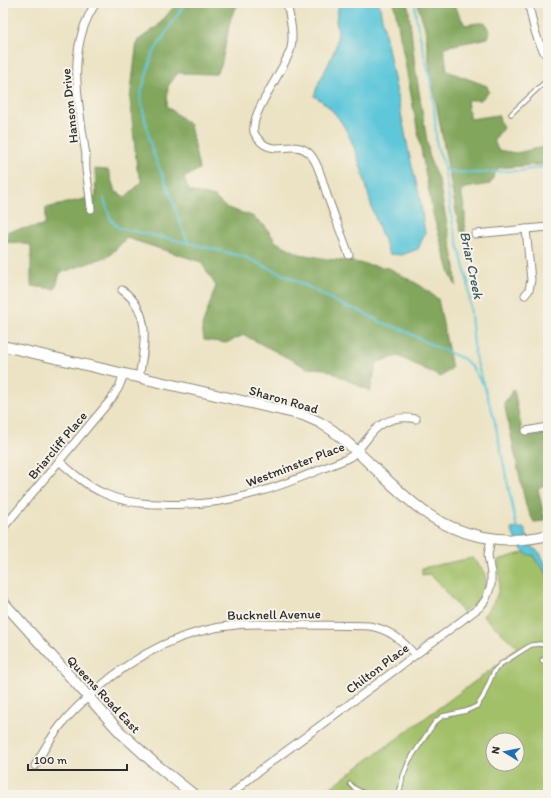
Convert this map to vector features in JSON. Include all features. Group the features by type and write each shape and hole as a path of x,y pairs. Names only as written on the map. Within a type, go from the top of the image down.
{"street":[{"name":"Hanson Drive","path":"91,210 86,169 86,154 77,92 76,68 80,38 96,3"},
{"path":"287,3 292,33 290,50 256,116 254,124 255,133 259,140 269,147 276,149 296,147 305,150 312,156 320,173 349,255"},
{"path":"529,3 534,29 539,43 548,58"},
{"path":"475,234 548,227"},
{"path":"525,295 529,290 531,280 526,229"},
{"path":"122,290 136,303 144,326 144,351 139,377"},
{"name":"Sharon Road","path":"3,346 303,415 328,427 405,496 428,514 458,529 478,536 491,538 521,539 548,535"},
{"name":"Briarcliff Place","path":"3,528 117,391 124,374"},
{"name":"Westminster Place","path":"59,461 87,484 122,500 141,503 185,504 216,501 262,491 348,458 357,452 371,433 381,424 401,417 416,419"},
{"path":"526,431 548,427"},
{"name":"Chilton Place","path":"232,795 259,771 414,655 476,611 488,595 491,585 488,555 491,538"},
{"name":"Queens Road East","path":"3,602 120,732 144,755 194,795"},
{"name":"Bucknell Avenue","path":"35,766 56,730 71,712 117,672 152,649 193,633 228,626 253,624 372,627 384,630 395,636 404,643 414,655"}],"lane":[{"path":"511,114 548,80"},
{"path":"399,795 409,761 435,722 443,716 466,711 477,706 483,697 494,671 501,664 531,645 543,644 548,646"},
{"path":"542,660 548,665"},
{"path":"548,690 548,698"},
{"path":"350,784 355,789 367,795"}],"green space":[{"path":"177,3 239,3 231,17 221,66 215,74 178,73 168,86 167,106 190,125 199,169 184,178 189,191 215,197 225,207 252,216 265,226 276,242 300,254 389,268 421,286 438,299 452,368 441,377 398,356 377,362 370,391 325,369 307,368 244,335 226,343 204,340 202,326 216,286 201,262 127,238 109,256 60,273 55,289 31,286 31,245 7,242 8,231 45,225 46,208 96,196 95,169 108,170 115,191 125,197 142,182 137,169 130,99 137,41 157,27"},
{"path":"394,3 408,3 415,66 430,160 439,182 455,266 456,286 450,274 433,214"},
{"path":"419,3 453,3 465,25 485,22 490,33 488,38 444,47 447,71 487,86 489,92 481,100 467,100 470,119 498,115 503,128 494,140 498,150 516,153 548,146 548,164 498,168 490,184 466,188 461,191 465,212 465,232 461,232 457,217 430,70 425,28 418,6"},
{"path":"514,389 523,437 548,432 548,485 538,489 545,521 534,522 526,506 504,403"},
{"path":"529,551 548,575 548,795 320,795 496,666 517,647 483,616 489,609 496,596 499,576 498,560"},
{"path":"472,558 484,572 486,578 485,589 475,603 463,612 430,574 422,575 422,568"}],"water":[{"path":"339,3 379,3 410,158 419,194 425,233 418,249 402,255 389,254 373,211 360,163 347,132 328,106 314,96 336,46 338,32 336,21"},
{"path":"524,528 533,548 540,553 548,566 548,574 533,555 529,555 524,552 517,543 511,529"}],"waterway":[{"path":"185,3 152,55 140,97 152,150 189,243"},
{"name":"Briar Creek","path":"415,3 416,18 430,80 437,147 443,161 453,225 468,283 475,356 494,418 517,529"},
{"path":"444,169 455,172 480,173 521,171 548,166"},
{"path":"104,199 111,220 119,228 245,257 295,280 346,307 358,310 383,323 401,329 464,359 471,366 483,384"}]}
